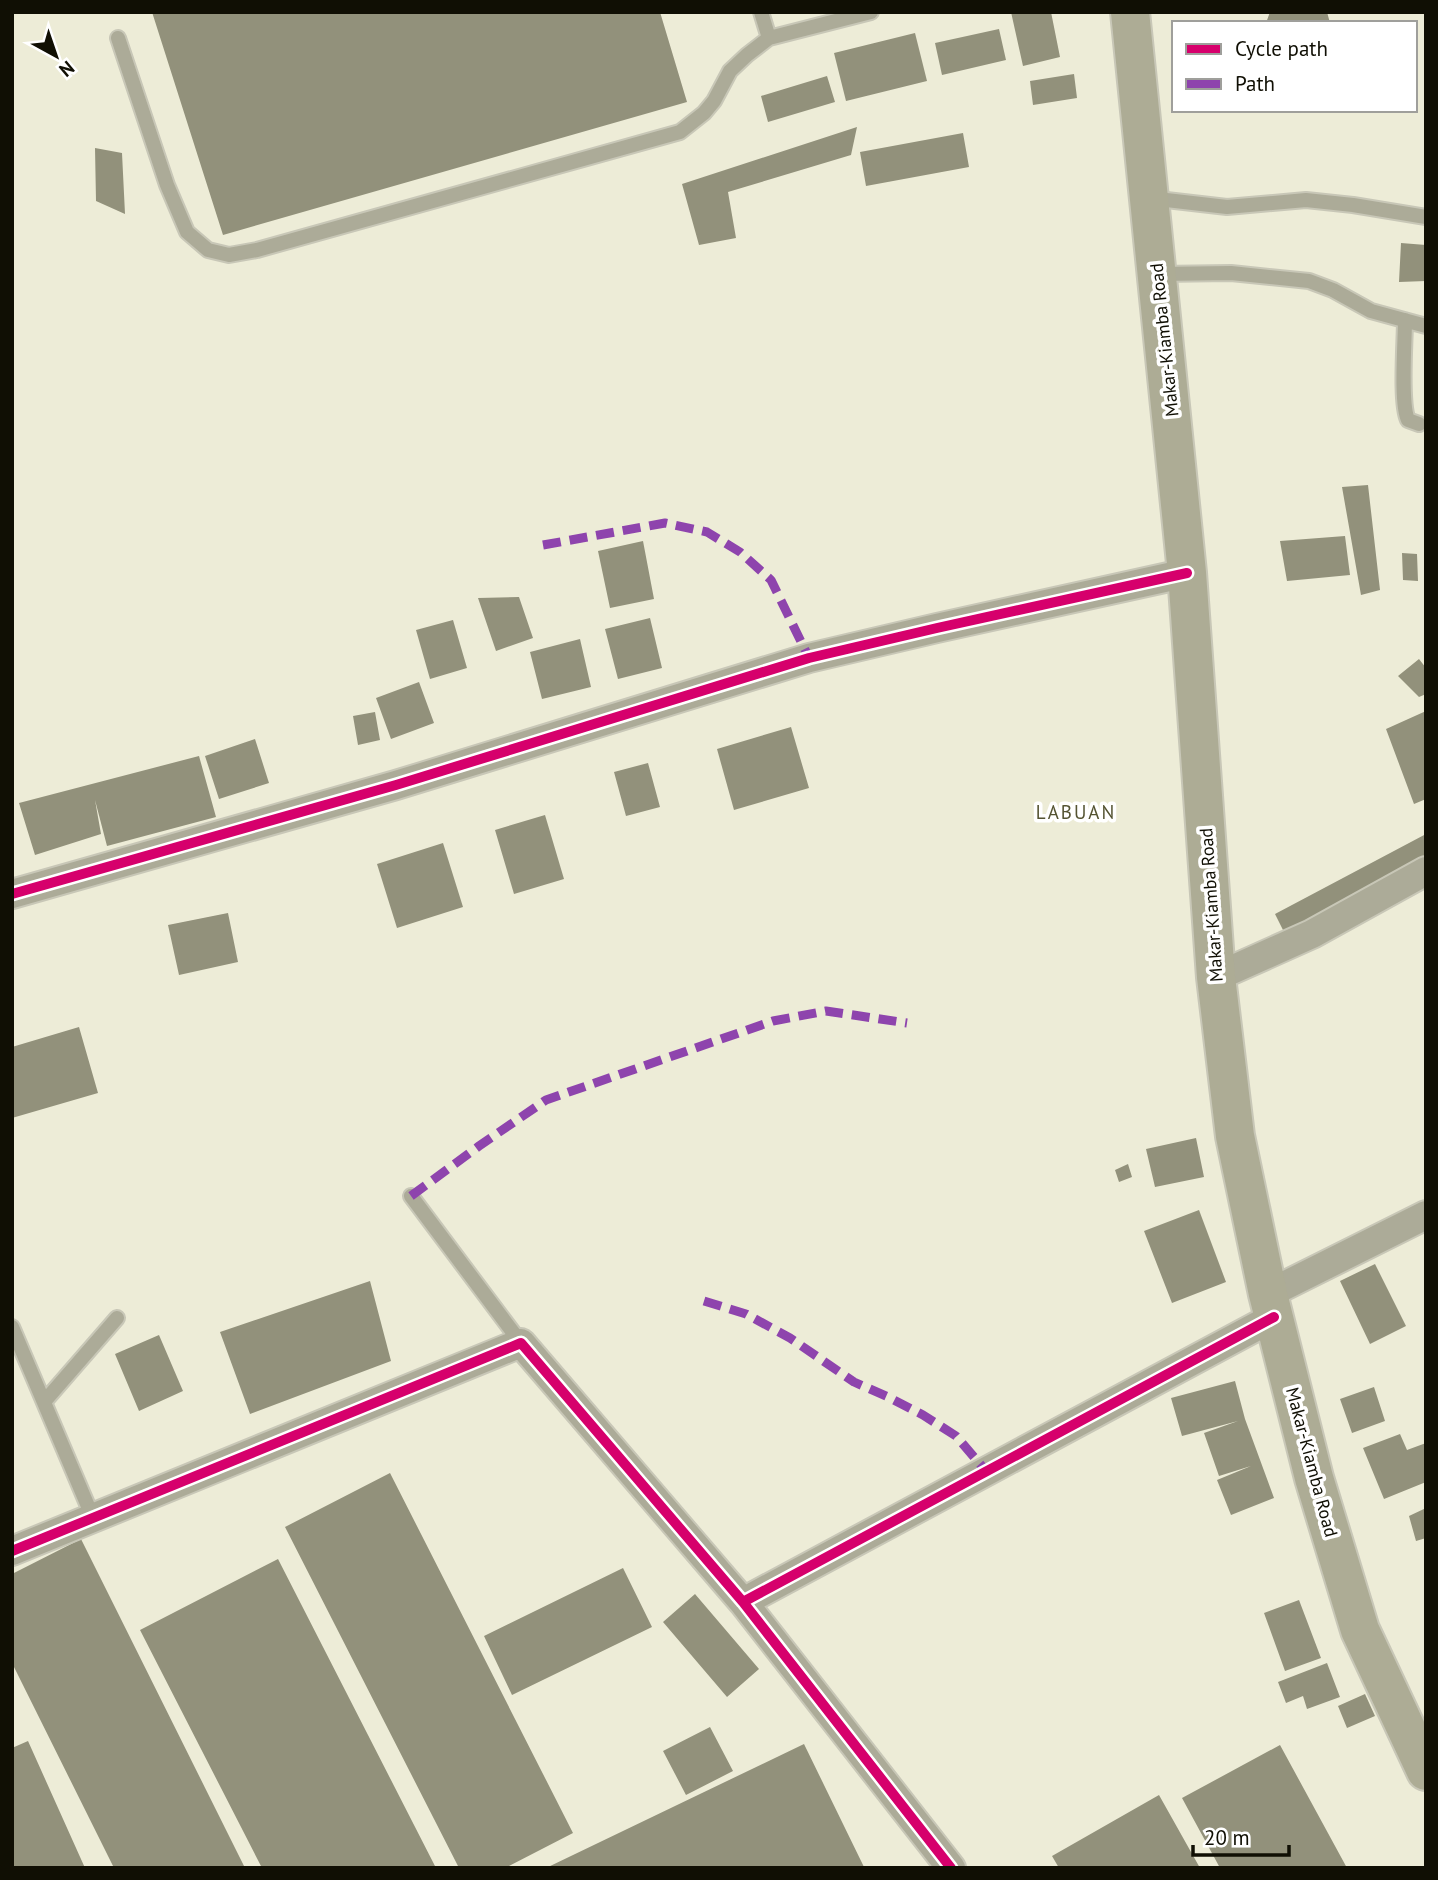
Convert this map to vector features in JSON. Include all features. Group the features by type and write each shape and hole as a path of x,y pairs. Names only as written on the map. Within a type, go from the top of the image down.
{"main road":[{"name":"Makar-Kiamba Road","path":"1130,12 1187,573 1216,976 1235,1136 1271,1306 1314,1478 1360,1630 1426,1770"}],"street":[{"path":"12,894 396,785 809,658 1187,573"},
{"path":"1216,976 1312,934 1426,871"},
{"path":"743,1602 1271,1306 1426,1215"},
{"path":"12,1551 521,1343 743,1602 951,1868"}],"lane":[{"path":"761,12 769,38"},
{"path":"118,38 167,185 187,232 208,250 229,255 257,250 680,132 709,107 730,71 769,38 871,12"},
{"path":"1149,198 1227,207 1306,200 1426,217"},
{"path":"1158,274 1231,273 1310,281 1371,311 1426,326"},
{"path":"1405,320 1405,416 1419,424"},
{"path":"411,1196 521,1343"},
{"path":"44,1402 117,1318"},
{"path":"12,1327 93,1518"}],"building":[{"path":"152,12 660,12 687,102 223,235"},
{"path":"1011,12 1051,12 1060,57 1023,66"},
{"path":"1270,12 1327,12 1329,21 1267,21"},
{"path":"999,29 1006,60 942,75 935,43"},
{"path":"915,33 927,81 846,101 834,53"},
{"path":"1074,74 1077,98 1033,105 1030,81"},
{"path":"827,76 835,102 768,122 761,96"},
{"path":"857,127 851,155 728,192 736,238 699,245 682,184"},
{"path":"963,133 969,167 866,186 860,152"},
{"path":"95,148 122,153 125,214 96,201"},
{"path":"1401,243 1426,245 1426,281 1399,282"},
{"path":"1368,485 1380,590 1361,595 1342,487"},
{"path":"1345,536 1350,575 1287,581 1280,541"},
{"path":"643,541 654,599 610,608 598,551"},
{"path":"1402,553 1417,554 1418,581 1403,580"},
{"path":"519,597 533,638 496,651 478,598"},
{"path":"650,618 662,668 618,679 605,629"},
{"path":"453,620 467,668 430,679 416,630"},
{"path":"580,639 591,687 542,699 530,652"},
{"path":"1419,659 1426,668 1426,694 1419,697 1398,676"},
{"path":"419,682 434,723 391,739 376,698"},
{"path":"1426,711 1426,799 1414,804 1386,729"},
{"path":"375,712 380,740 358,745 353,716"},
{"path":"791,727 809,788 734,810 717,749"},
{"path":"255,739 269,783 219,799 205,756"},
{"path":"199,756 216,817 107,846 95,800 101,834 35,855 19,803"},
{"path":"648,763 660,807 626,816 614,772"},
{"path":"545,815 564,879 514,894 495,830"},
{"path":"1426,834 1426,857 1284,932 1275,914"},
{"path":"443,843 463,907 397,928 377,864"},
{"path":"228,913 238,962 179,975 168,925"},
{"path":"79,1027 98,1093 12,1118 12,1047"},
{"path":"1196,1138 1204,1177 1155,1187 1146,1149"},
{"path":"1128,1164 1132,1177 1119,1182 1115,1170"},
{"path":"1199,1210 1226,1282 1172,1303 1144,1231"},
{"path":"1375,1264 1406,1326 1370,1344 1340,1281"},
{"path":"370,1281 391,1361 250,1414 220,1332"},
{"path":"159,1335 183,1391 139,1411 115,1354"},
{"path":"1235,1381 1245,1419 1274,1498 1231,1515 1217,1480 1251,1466 1219,1476 1204,1433 1238,1421 1182,1436 1171,1398"},
{"path":"1374,1387 1385,1421 1352,1433 1340,1399"},
{"path":"1400,1434 1407,1450 1426,1443 1426,1482 1384,1499 1363,1448"},
{"path":"390,1473 573,1833 505,1868 459,1868 285,1527"},
{"path":"1426,1508 1426,1538 1416,1541 1409,1516"},
{"path":"81,1539 245,1868 114,1868 12,1663 12,1574"},
{"path":"278,1559 436,1868 262,1868 140,1630"},
{"path":"623,1568 652,1627 512,1695 484,1636"},
{"path":"695,1594 759,1669 727,1697 663,1622"},
{"path":"1299,1600 1321,1658 1285,1671 1264,1613"},
{"path":"1327,1663 1340,1697 1307,1709 1303,1696 1286,1703 1278,1682"},
{"path":"1365,1694 1375,1716 1347,1728 1338,1706"},
{"path":"710,1727 733,1771 686,1795 663,1751"},
{"path":"28,1741 85,1868 12,1868 12,1748"},
{"path":"804,1744 864,1867 862,1868 546,1868"},
{"path":"1280,1745 1347,1868 1220,1868 1182,1798"},
{"path":"1159,1795 1200,1868 1059,1868 1052,1856"}],"marked path":[{"path":"543,545 665,523 707,532 740,552 771,580 809,658"},
{"path":"411,1196 546,1100 773,1021 826,1011 907,1023"},
{"path":"704,1301 746,1314 790,1338 854,1382 923,1415 956,1436 986,1471"}],"cycle path":[{"path":"12,894 396,785 809,658 1187,573"},
{"path":"743,1602 1274,1317"},
{"path":"12,1551 521,1343 743,1602 951,1868"}],"district":[{"name":"LABUAN","path":"1076,812"}]}
